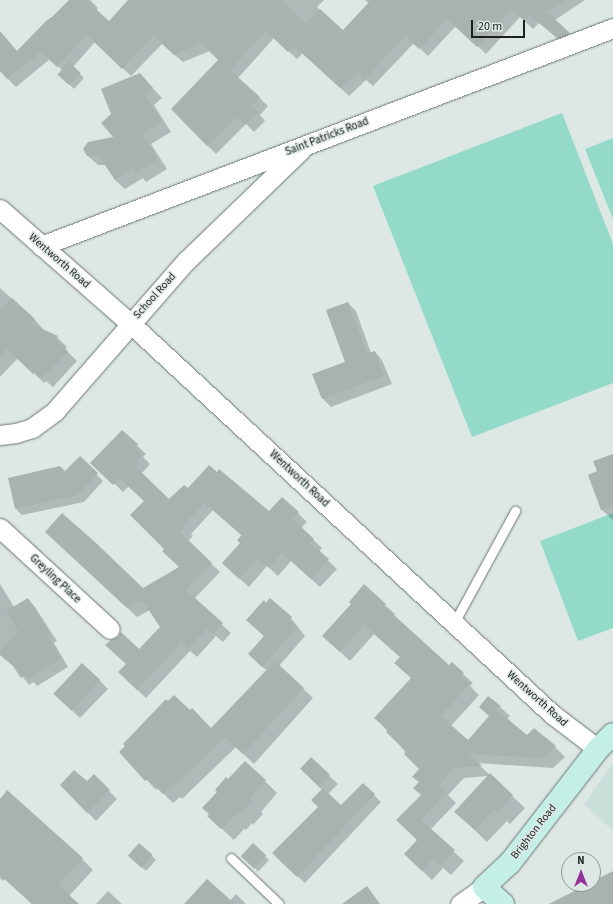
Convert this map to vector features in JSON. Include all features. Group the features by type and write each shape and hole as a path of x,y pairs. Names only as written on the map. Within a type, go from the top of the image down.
{"street":[{"name":"Saint Patricks Road","path":"42,246 613,28"},
{"name":"School Road","path":"0,435 16,433 32,428 55,410 186,261 306,145"},
{"name":"Wentworth Road","path":"0,208 131,324 552,714 598,750"},
{"name":"Greyling Place","path":"0,528 110,630"},
{"name":"Brighton Road","path":"460,904 484,887 510,863 598,750 613,734"},
{"path":"484,887 503,904"}],"lane":[{"path":"454,623 515,511"},
{"path":"231,858 279,904"}],"shaded area":[{"path":"613,763 613,831 584,804"}],"green space":[{"path":"562,113 613,244 613,383 472,437 373,186"},
{"path":"613,138 613,219 585,149"},
{"path":"613,513 613,628 578,641 540,541"}],"building":[{"path":"69,0 86,0 109,21 128,0 281,0 306,23 320,9 343,30 371,0 565,0 547,12 570,33 557,38 530,15 525,21 511,9 477,47 447,19 419,49 405,36 365,79 357,73 340,88 294,46 288,52 266,31 230,70 260,97 252,106 258,112 245,125 237,117 207,146 171,109 218,60 201,43 174,55 154,36 122,69 87,35 57,67 41,52 7,79 0,71 0,31 17,51"},
{"path":"69,62 81,73 69,85 57,74"},
{"path":"140,73 153,88 145,95 162,122 142,134 158,159 136,173 133,168 115,180 99,156 87,156 83,149 88,142 113,137 101,123 111,114 101,89"},
{"path":"12,298 35,319 31,324 58,336 55,339 68,351 42,378 35,372 33,374 7,349 0,357 0,311"},
{"path":"348,302 367,353 375,351 384,376 322,399 312,374 345,362 326,310"},
{"path":"122,430 138,444 135,448 142,455 133,464 169,499 184,485 188,488 209,465 217,472 219,469 269,511 282,497 299,512 293,519 314,539 310,543 329,559 311,579 282,553 269,568 258,558 239,579 222,563 240,543 237,540 242,535 204,503 183,525 185,527 180,532 212,563 186,590 223,623 213,634 207,628 188,649 181,643 137,690 118,672 126,664 105,645 118,637 121,632 139,649 160,627 142,600 127,608 45,532 62,513 143,588 179,567 162,551 164,549 130,515 144,501 119,478 113,485 90,463"},
{"path":"613,454 613,506 601,510 588,475 597,471 593,461"},
{"path":"80,456 98,473 77,495 15,509 8,478 60,466 65,471"},
{"path":"364,584 386,604 384,606 449,665 452,662 464,673 461,676 470,684 441,716 468,740 489,716 479,707 488,696 501,706 497,710 527,735 534,728 556,746 543,758 468,754 482,766 454,768 439,785 447,792 421,820 455,850 441,866 433,859 422,871 404,854 417,840 396,820 421,795 413,788 419,782 412,777 419,769 404,754 406,751 386,732 388,730 374,718 411,678 394,663 400,657 364,625 340,652 322,636 351,604 349,602"},
{"path":"28,598 50,633 47,635 61,659 28,678 26,675 21,678 13,666 0,655 0,650 18,631 6,611"},
{"path":"270,598 292,617 289,620 298,627 262,667 248,654 264,636 246,620 264,600 266,603"},
{"path":"275,661 304,688 243,754 225,738 171,789 169,787 163,794 148,779 145,781 119,752 125,746 123,744 166,699 168,701 174,695 190,710 192,708 211,728"},
{"path":"82,663 100,680 72,711 53,694"},
{"path":"311,757 330,775 319,786 300,769"},
{"path":"245,761 266,780 250,799 252,801 241,813 239,812 233,818 232,817 221,829 207,816 209,814 202,808 217,792 215,790 226,777 228,779"},
{"path":"74,770 87,781 94,774 110,790 87,813 60,785"},
{"path":"490,773 513,795 498,812 494,809 475,830 454,812"},
{"path":"363,783 375,794 297,877 272,853 318,807 311,800 323,788 341,805"},
{"path":"7,790 83,858 58,885 79,904 32,904 0,875 0,799"},
{"path":"139,843 153,855 141,868 128,856"},
{"path":"253,843 266,855 254,868 241,856"},
{"path":"613,871 613,904 549,904 572,892 601,892 601,877"},
{"path":"207,879 235,904 184,904"},
{"path":"367,886 380,904 342,904"}]}
